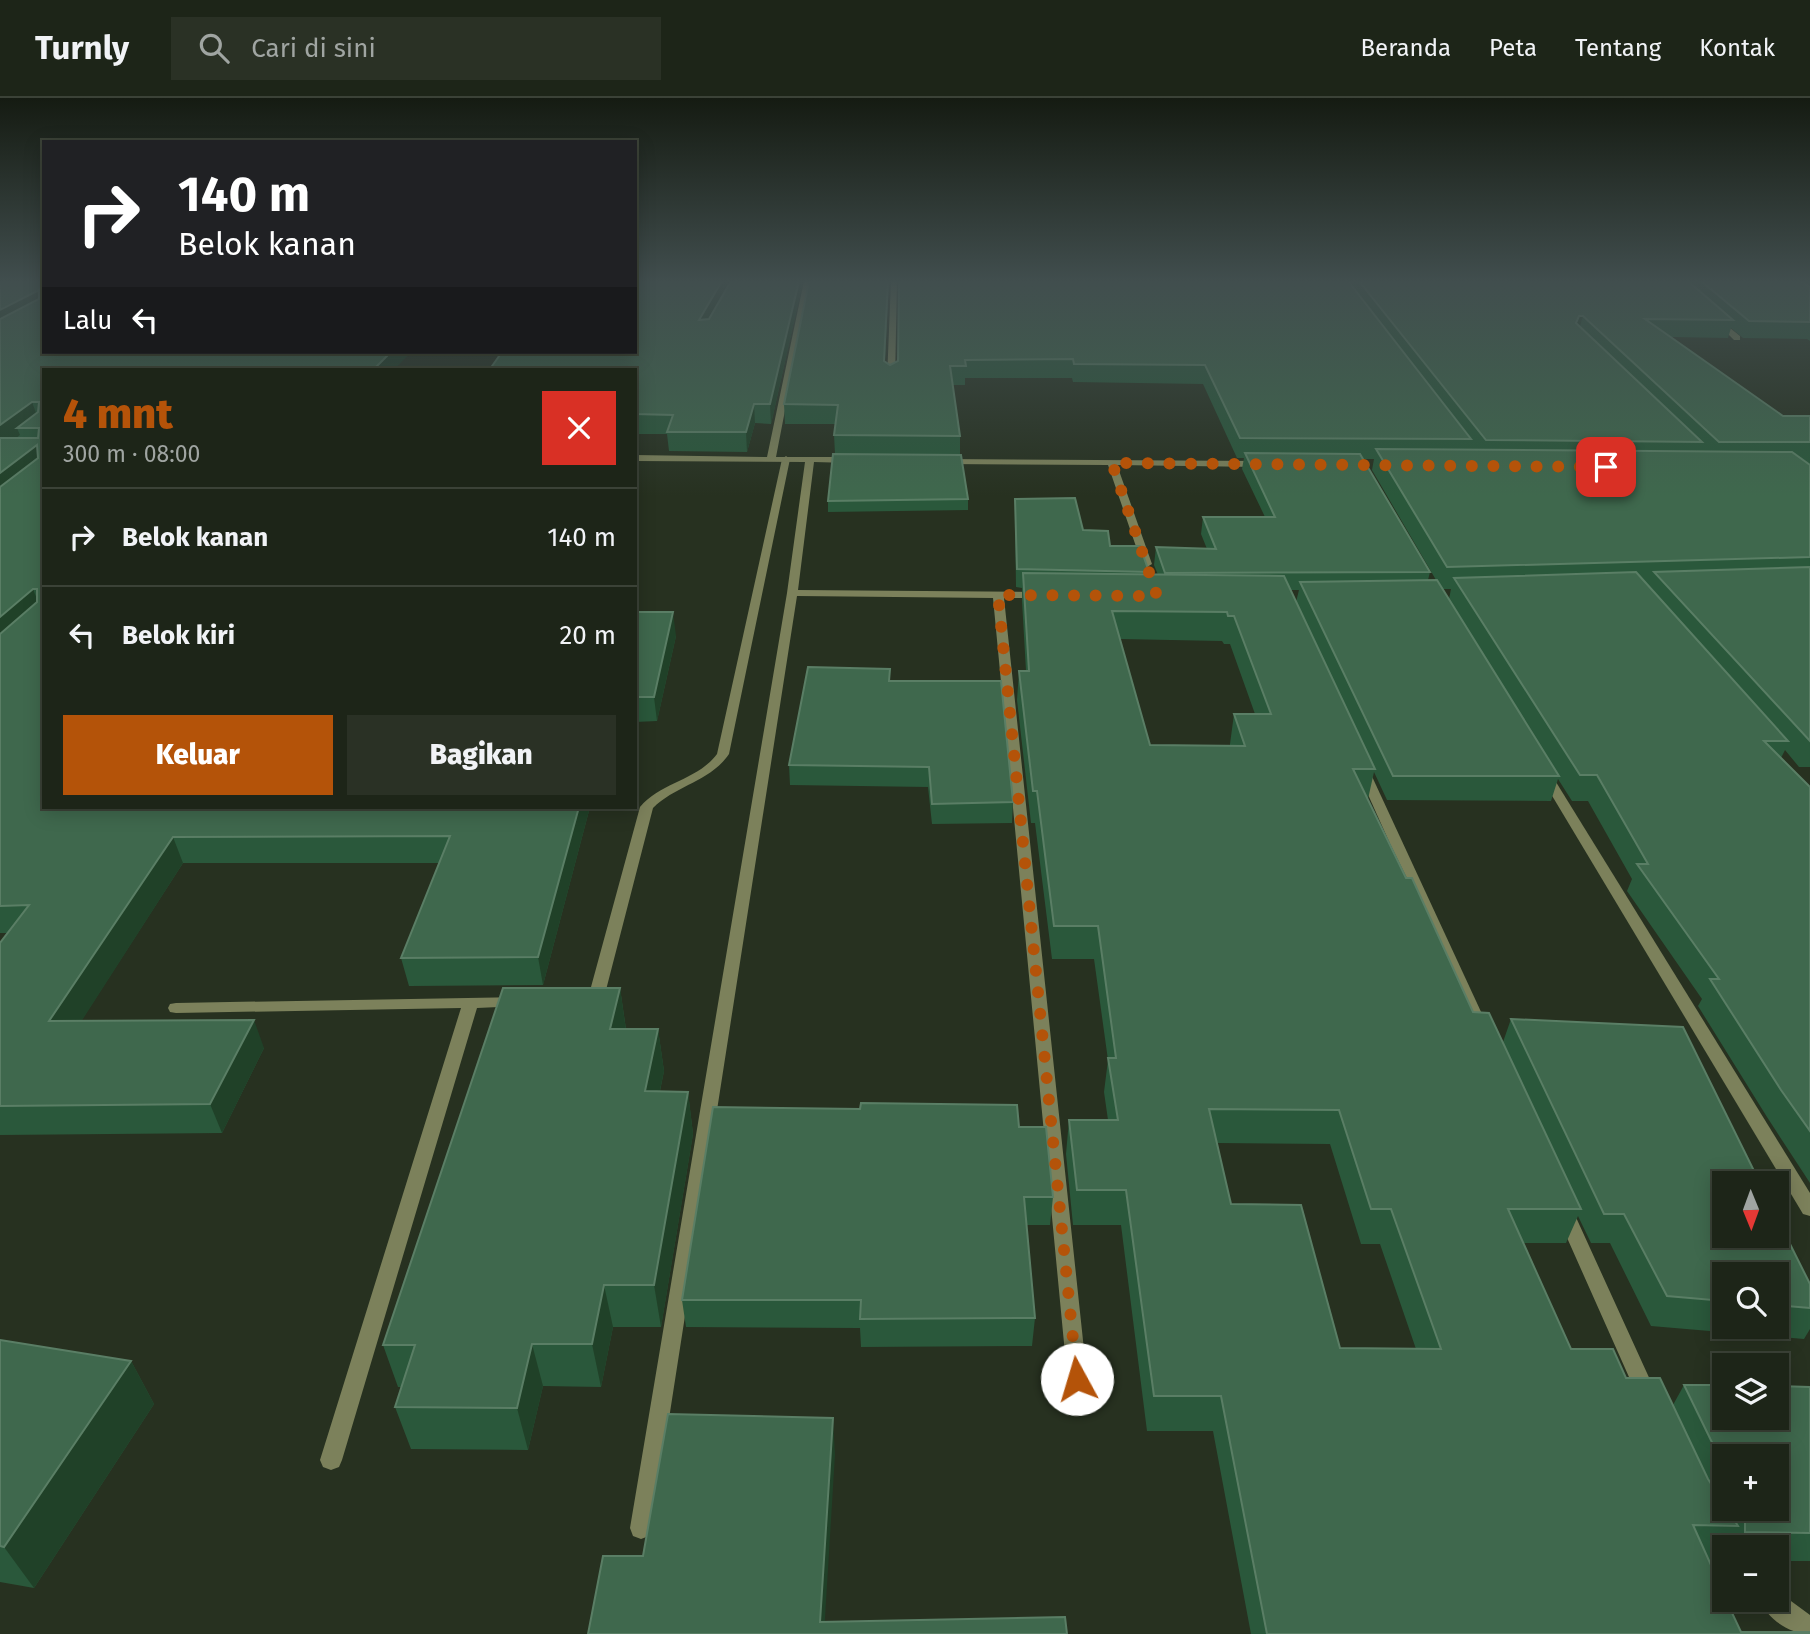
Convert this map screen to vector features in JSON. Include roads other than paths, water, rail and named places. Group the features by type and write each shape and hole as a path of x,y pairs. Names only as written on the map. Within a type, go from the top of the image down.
{"street":[{"path":"566,1001 587,998 598,990 647,807 665,791 713,767 723,754 795,353"},
{"path":"891,379 892,353"},
{"path":"637,458 865,460"},
{"path":"640,1528 792,593 810,459"},
{"path":"934,461 1264,464"},
{"path":"1112,463 1149,572"},
{"path":"792,593 1051,595"},
{"path":"998,595 1080,1406"},
{"path":"1354,749 1490,1050"},
{"path":"1539,763 1810,1209"},
{"path":"176,1007 539,1002"},
{"path":"331,1460 471,1003"},
{"path":"1559,1202 1657,1417"},
{"path":"1785,1612 1810,1628"}]}
